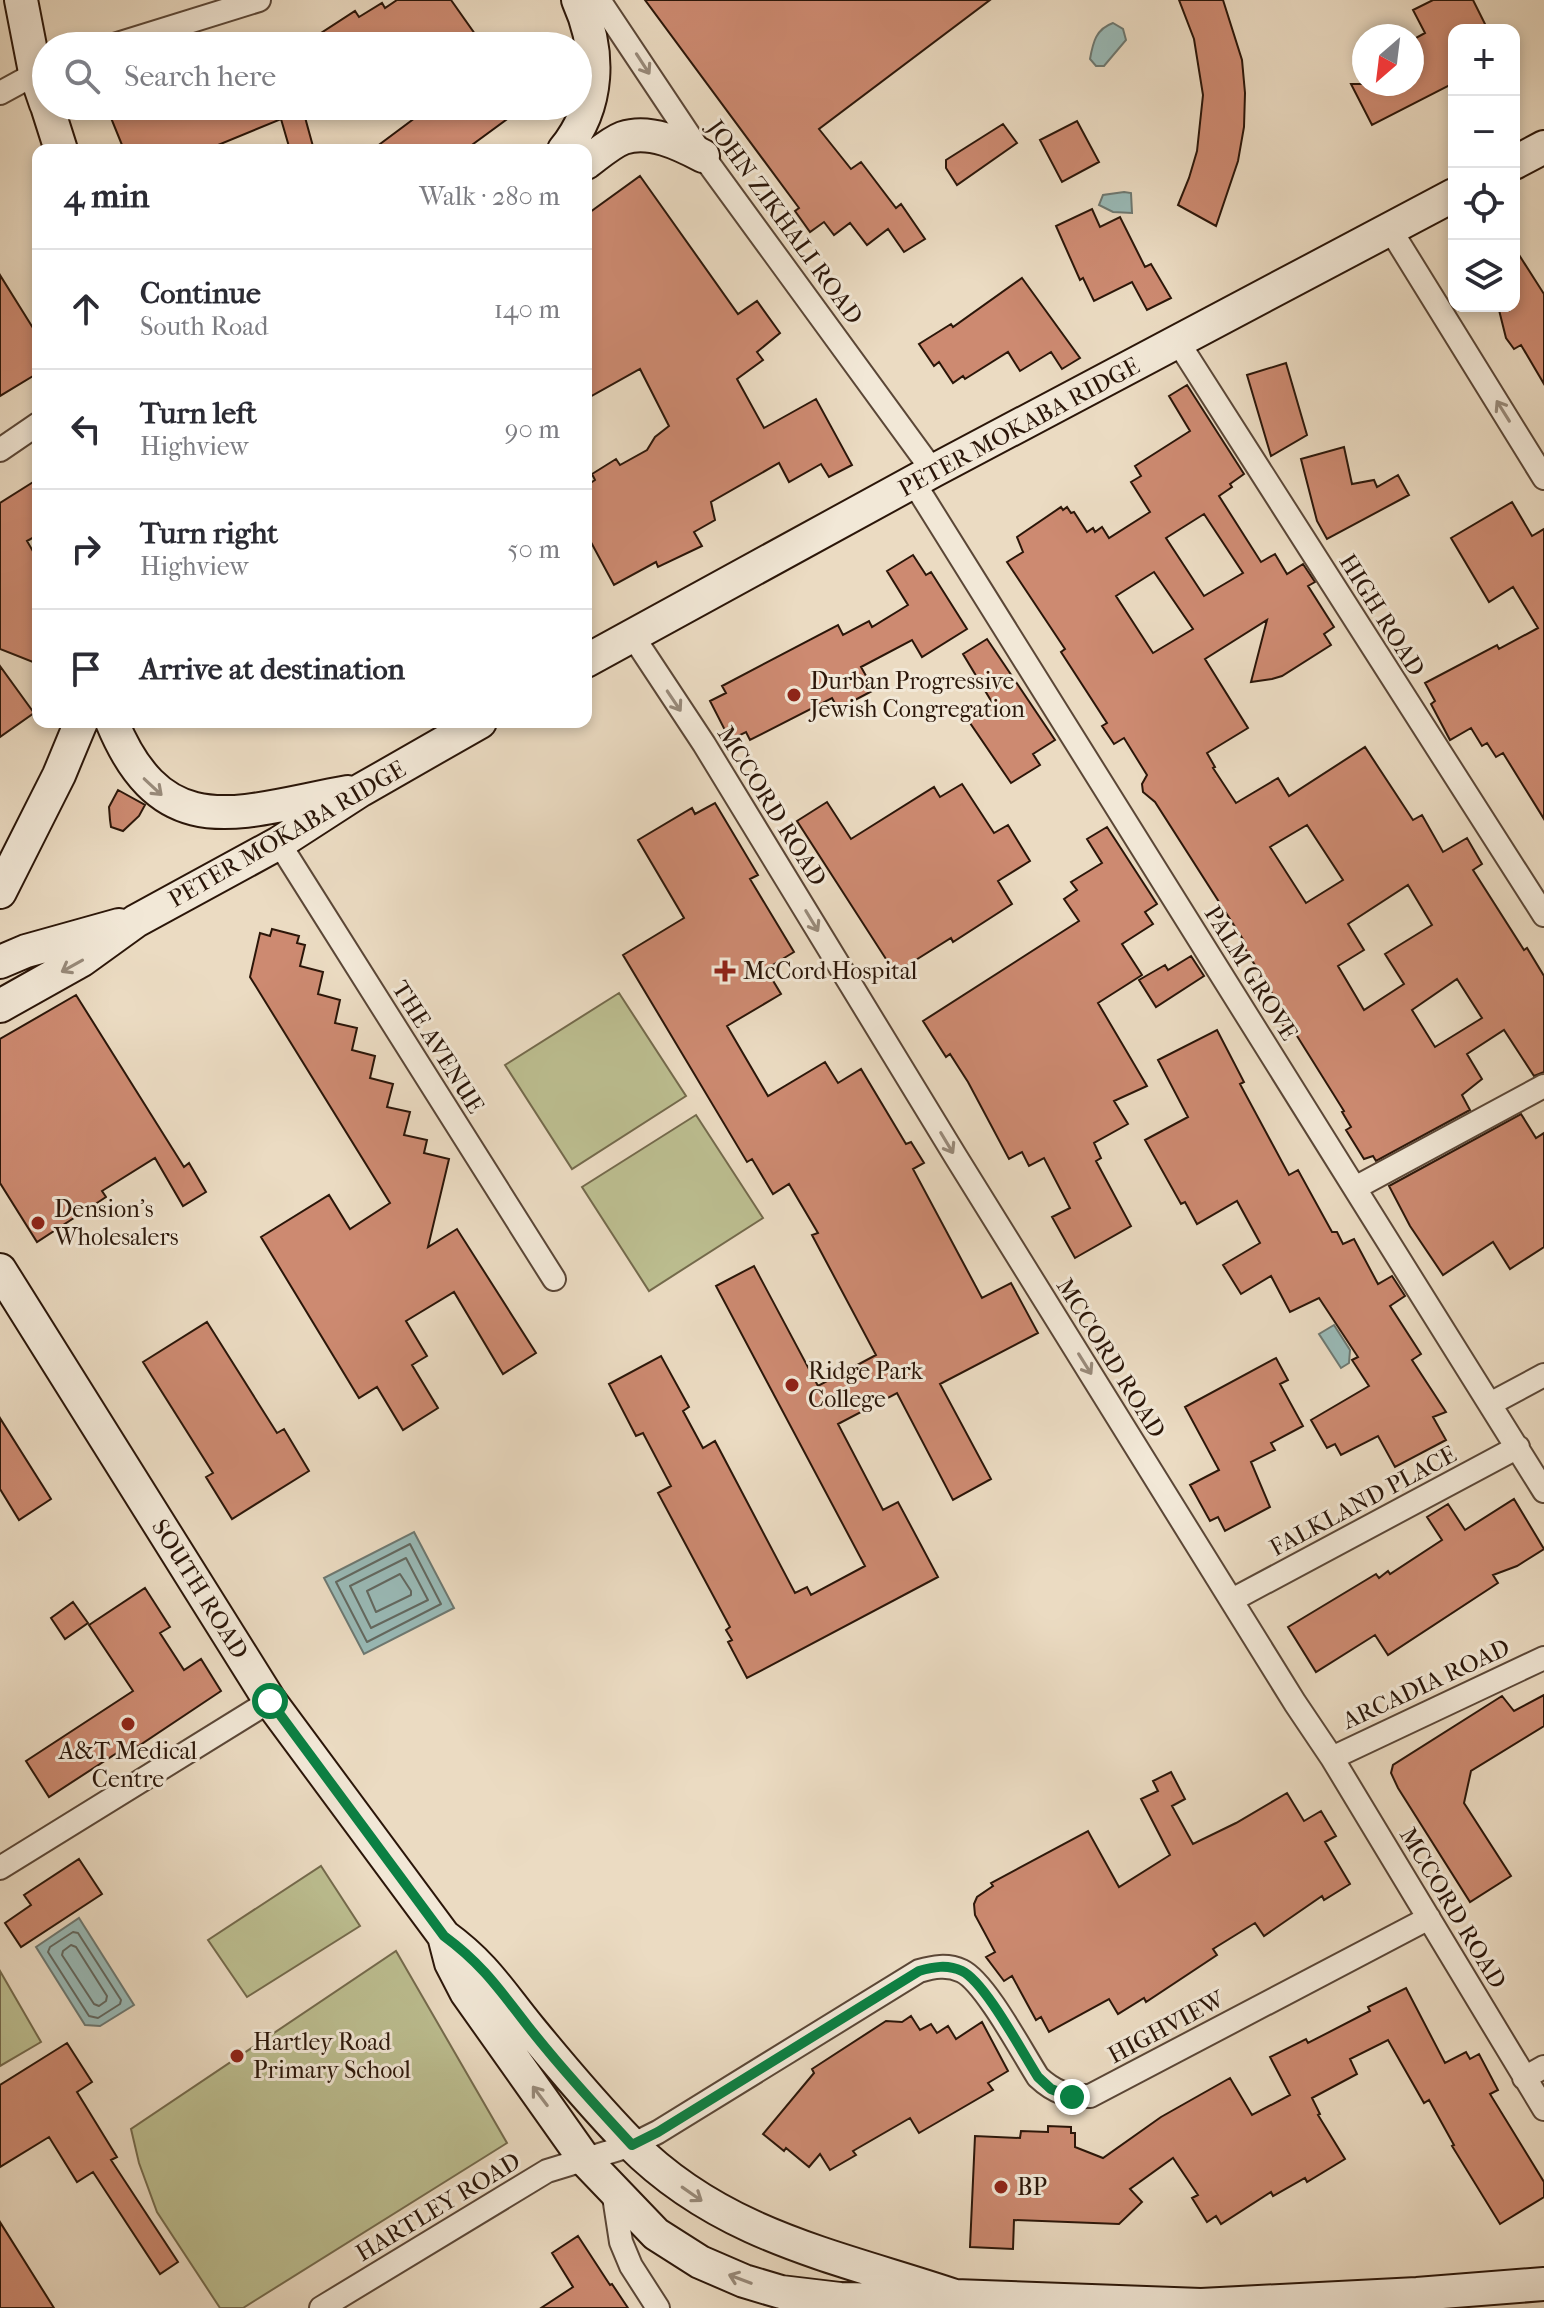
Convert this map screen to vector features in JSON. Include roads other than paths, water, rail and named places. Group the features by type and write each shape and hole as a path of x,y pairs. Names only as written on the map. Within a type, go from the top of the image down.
{"main road":[{"path":"21,0 32,38"},
{"path":"578,0 589,32"},
{"path":"592,47 592,97"},
{"path":"51,120 59,144"},
{"path":"569,144 583,120"},
{"path":"592,159 622,138 641,135 673,141 703,156"},
{"path":"1520,160 1544,147"},
{"name":"PETER MOKABA RIDGE","path":"592,658 1448,198"},
{"path":"0,892 59,775 79,728"},
{"path":"115,728 147,783 163,797 202,812 226,812 361,790"},
{"name":"PETER MOKABA RIDGE","path":"0,1006 82,960 136,921 279,843 361,790 470,728"},
{"name":"PETER MOKABA RIDGE","path":"0,962 50,944 136,921"},
{"name":"SOUTH ROAD","path":"0,1270 270,1701 444,1936 471,1956 490,1976 527,2025 632,2145 700,2200 748,2227 820,2255 955,2296"},
{"name":"SOUTH ROAD","path":"444,1936 451,1963 466,1992 585,2160 656,2234 700,2262 744,2281 781,2292 840,2299 894,2300 955,2296"},
{"path":"955,2296 1175,2306 1544,2284"}],"street":[{"path":"156,32 259,0"},
{"name":"JOHN ZIKHALI ROAD","path":"599,0 924,477"},
{"path":"0,93 32,75"},
{"path":"1390,229 1544,478"},
{"name":"HIGH ROAD","path":"1178,342 1544,915"},
{"path":"0,450 32,428"},
{"name":"PALM GROVE","path":"924,477 1355,1188 1544,1491"},
{"name":"MCCORD ROAD","path":"632,635 704,744 956,1157 1429,1918 1534,2072 1544,2109"},
{"name":"THE AVENUE","path":"279,843 554,1279"},
{"path":"1355,1188 1544,1086"},
{"path":"1490,1404 1544,1375"},
{"name":"FALKLAND PLACE","path":"1232,1600 1518,1447"},
{"name":"ARCADIA ROAD","path":"1332,1758 1544,1658"},
{"path":"0,1868 270,1701"},
{"name":"HIGHVIEW","path":"632,2145 919,1971 940,1966 962,1971 979,1985 1038,2077 1051,2089 1072,2097 1090,2096 1429,1918"},
{"name":"HARTLEY ROAD","path":"321,2308 547,2171 632,2145"},
{"path":"613,2190 621,2242 631,2266 658,2308"}],"water":[{"path":"1113,23 1123,29 1126,40 1104,66 1096,66 1090,59 1094,42 1103,29"},
{"path":"1131,193 1132,213 1113,212 1099,205 1103,195"},
{"path":"1334,1325 1350,1350 1349,1363 1341,1368 1319,1334"},
{"path":"414,1532 454,1608 364,1654 324,1578"},
{"path":"79,1918 134,2005 100,2026 85,2025 36,1947"}],"place":[{"name":"Durban Progressive Jewish Congregation","path":"794,695"},
{"name":"McCord Hospital","path":"725,971"},
{"name":"Dension's Wholesalers","path":"38,1223"},
{"name":"Ridge Park College","path":"792,1385"},
{"name":"A&T Medical Centre","path":"128,1724"},
{"name":"Hartley Road Primary School","path":"237,2056"},
{"name":"BP","path":"1001,2187"}]}
